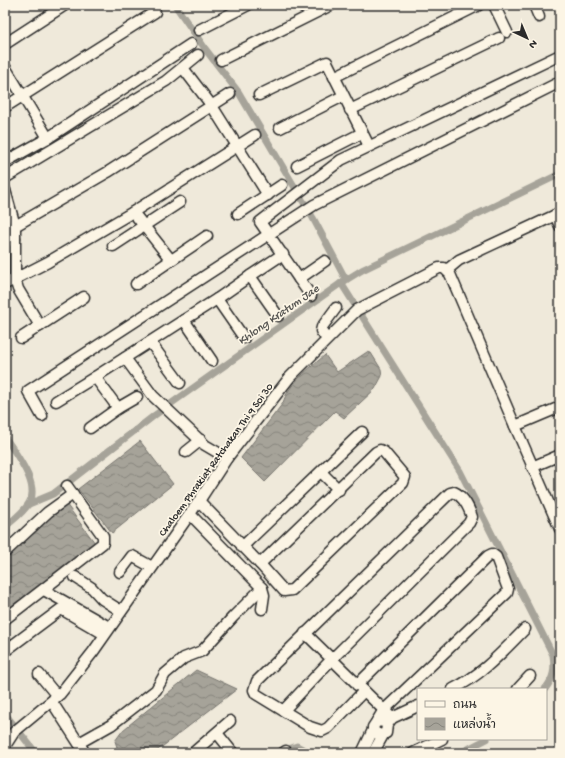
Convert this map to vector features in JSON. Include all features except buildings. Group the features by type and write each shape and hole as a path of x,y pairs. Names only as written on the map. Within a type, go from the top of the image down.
{"street":[{"path":"5,44 65,5"},
{"path":"199,30 248,5"},
{"path":"222,60 331,5"},
{"path":"334,77 479,5"},
{"path":"534,5 539,16"},
{"path":"350,110 503,35 496,6"},
{"path":"5,107 155,12"},
{"path":"5,162 48,138 191,44"},
{"path":"5,178 153,89 183,68 198,55"},
{"path":"311,296 260,222 341,160 560,55"},
{"path":"259,95 327,62 369,146"},
{"path":"5,67 48,138"},
{"path":"183,68 212,106 268,195"},
{"path":"42,416 28,392 271,238 295,218 314,205 560,82"},
{"path":"15,226 108,172 230,94"},
{"path":"280,128 343,96"},
{"path":"297,166 362,133"},
{"path":"5,284 48,262 133,212 236,145 255,135"},
{"path":"238,214 282,185"},
{"path":"5,190 15,226 10,240 15,280 18,289 40,326"},
{"path":"113,246 180,202"},
{"path":"133,212 171,260"},
{"path":"560,226 558,214 458,260 447,270 560,530"},
{"path":"136,284 207,236"},
{"path":"56,401 217,299 283,254"},
{"path":"299,278 325,261"},
{"name":"Chaloem Phrakiat Ratchakan Thi 9 Soi 30","path":"5,746 14,732 55,699 93,652 107,630 200,501 227,458 281,387 327,338 360,308 439,268 444,268 447,270"},
{"path":"250,276 278,316"},
{"path":"21,338 84,298"},
{"path":"217,299 244,338"},
{"path":"327,338 321,331 322,327 336,308"},
{"path":"184,320 212,361"},
{"path":"150,342 180,383"},
{"path":"125,358 154,397 205,445 227,458"},
{"path":"95,377 118,408"},
{"path":"90,428 118,408 137,397"},
{"path":"515,426 560,407"},
{"path":"242,547 362,432"},
{"path":"186,452 201,440"},
{"path":"200,501 284,591 292,590 403,483 405,477 384,452 380,450 376,452 339,490 260,564"},
{"path":"532,467 560,455"},
{"path":"321,472 339,490"},
{"path":"5,552 70,490 103,536 103,543 5,620"},
{"path":"284,710 331,660 469,523 472,517 459,494 454,492 450,493 305,633 254,685 256,694 310,727 322,731 328,728 361,688 488,556 492,554 496,557 508,589 507,593 383,711 382,724 362,753"},
{"path":"190,514 262,588 264,595 262,608"},
{"path":"120,572 132,556 152,567"},
{"path":"75,577 92,588 102,600 121,611"},
{"path":"38,674 55,699 80,749 156,690 165,674 184,658 202,651 262,588"},
{"path":"44,590 107,630"},
{"path":"5,651 61,609 107,630"},
{"path":"455,688 467,682 485,668 525,628"},
{"path":"305,633 383,711"},
{"path":"519,688 530,676"},
{"path":"373,753 383,735 375,734 382,724 417,706"},
{"path":"193,753 230,721"},
{"path":"216,734 233,753"},
{"path":"413,753 440,740"}],"water":[{"path":"367,352 371,353 381,369 382,376 375,389 344,418 335,411 265,482 241,458 283,403 290,389 306,371 325,355 337,372"},
{"path":"140,441 173,484 112,533 78,489"},
{"path":"66,504 95,543 22,603 18,601 5,611 5,556"},
{"path":"196,670 237,689 154,753 110,753 117,747 115,741 123,730"}],"waterway":[{"path":"175,5 206,50 239,93 313,218 346,280"},
{"name":"Khlong Kratum Jae","path":"29,504 53,494 155,415 341,283 362,270 560,174"},
{"path":"341,283 460,471 553,655 553,673 546,688"},
{"path":"5,437 25,469 32,487 32,496 29,503 24,510 5,527"},
{"path":"5,714 36,753"},
{"path":"460,753 485,740"},
{"path":"281,752 297,746 310,753"}]}
